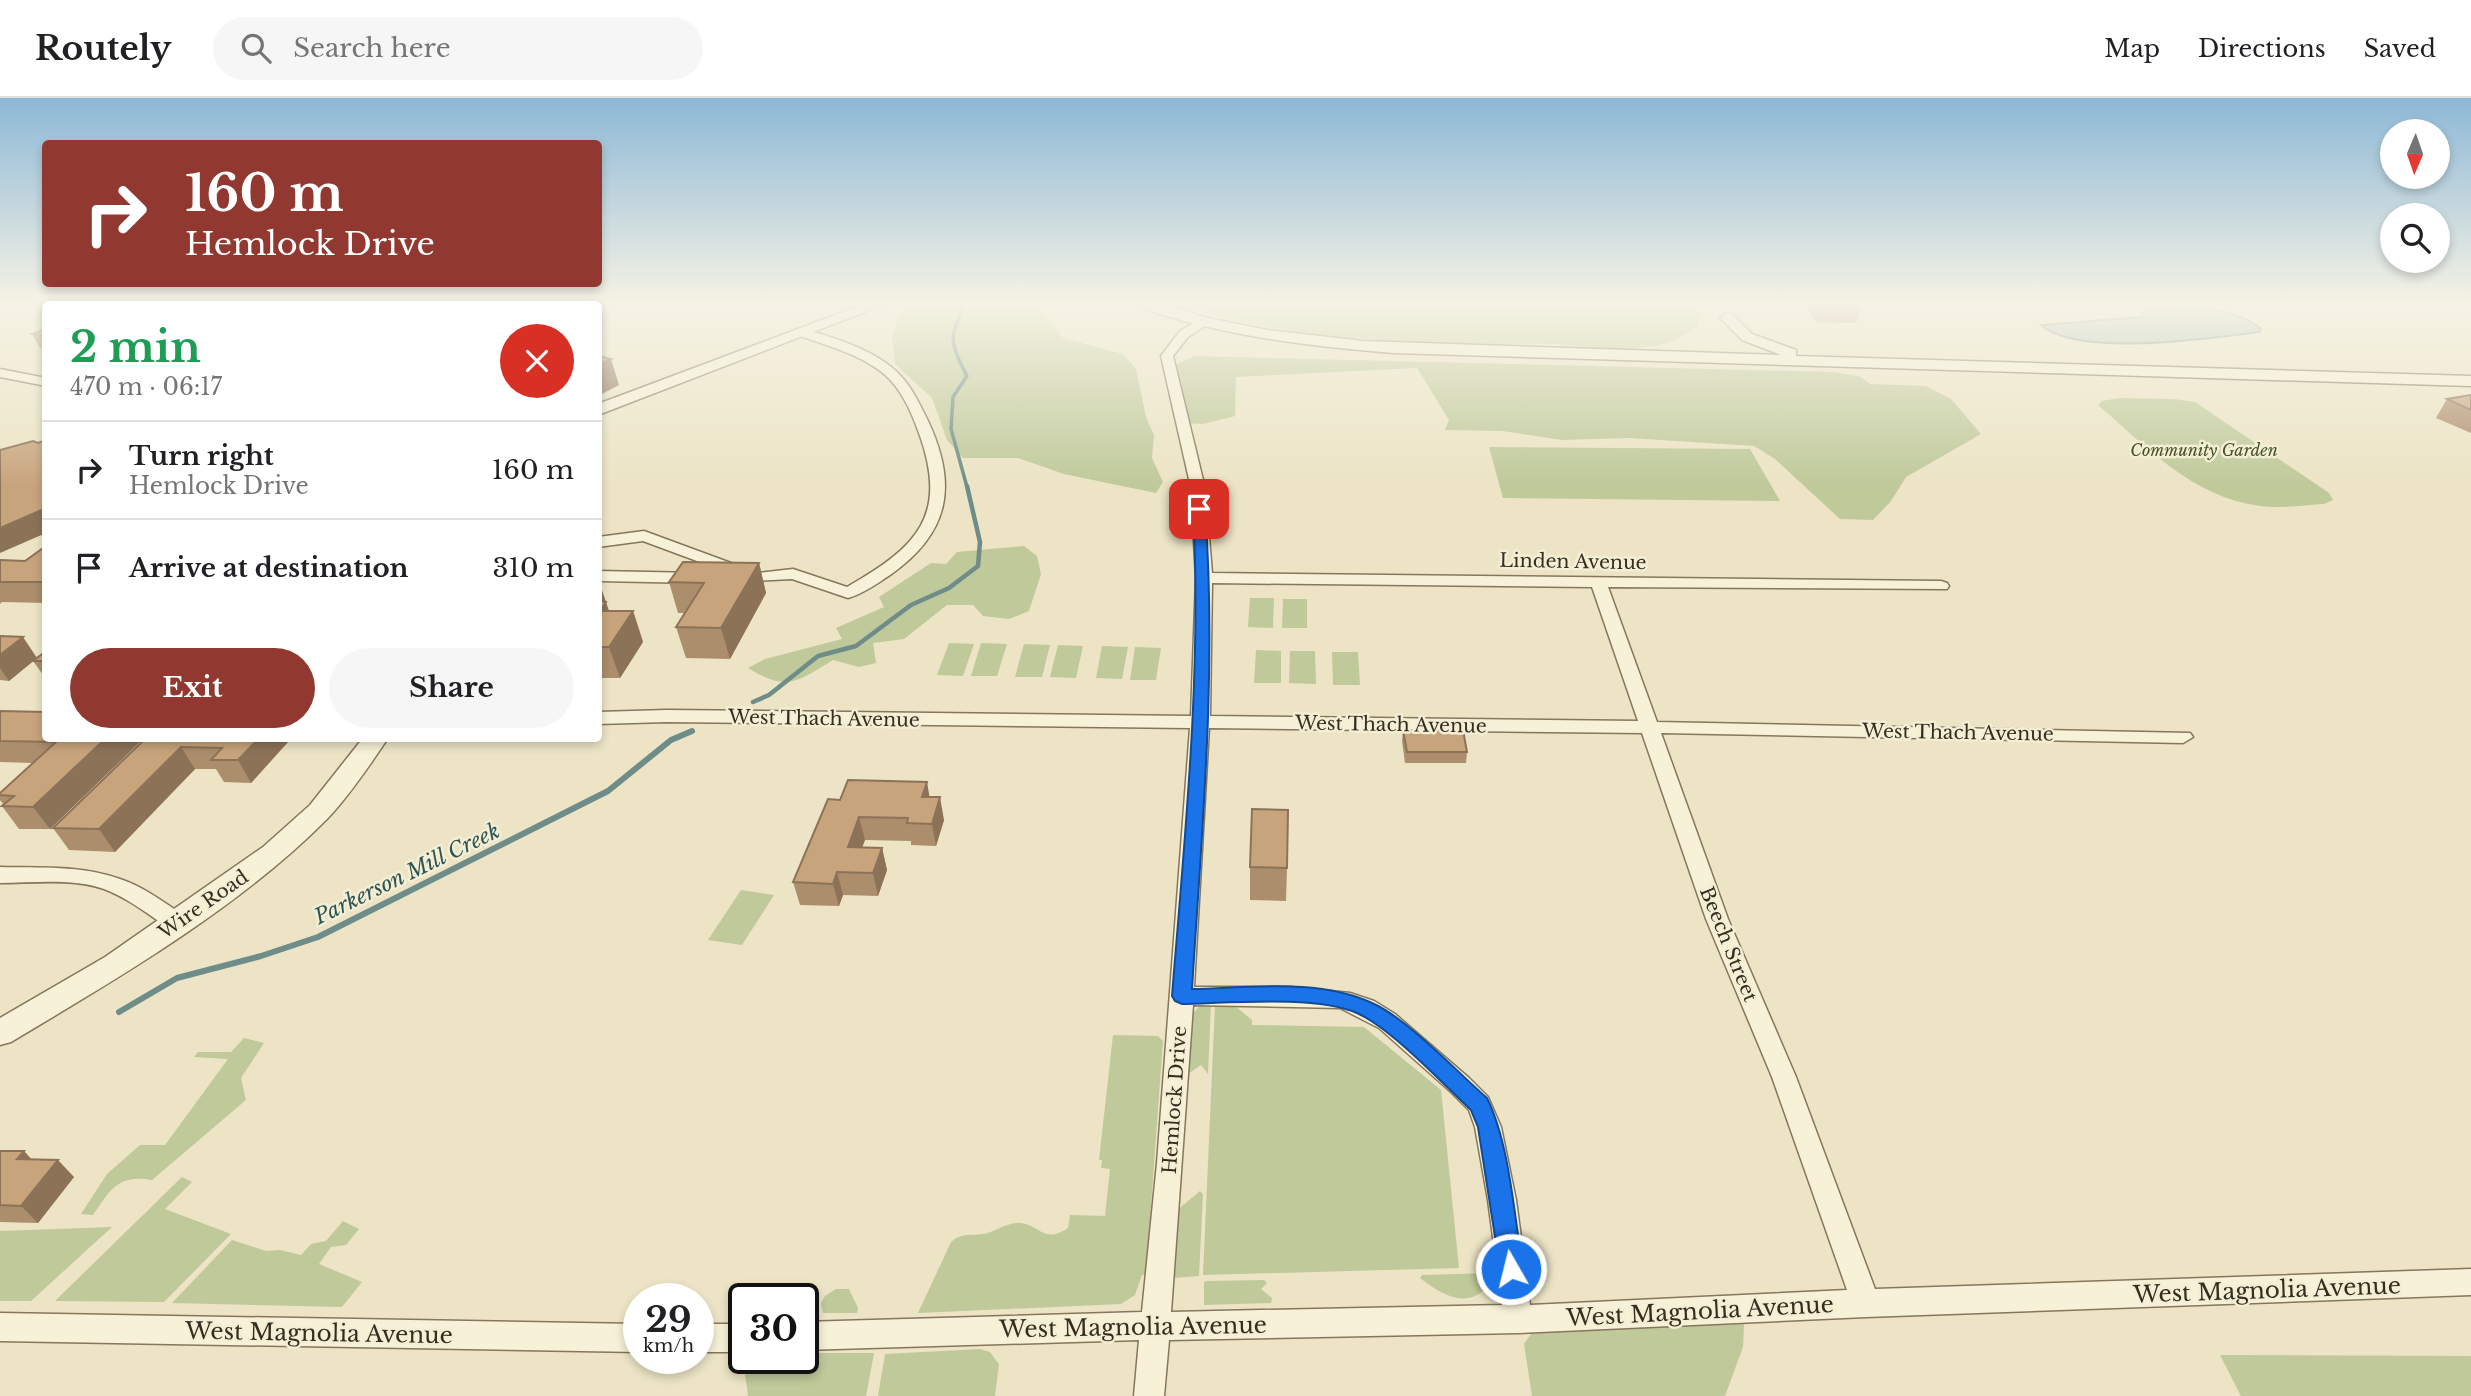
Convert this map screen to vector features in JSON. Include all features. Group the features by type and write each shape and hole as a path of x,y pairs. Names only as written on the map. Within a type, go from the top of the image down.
{"street":[{"path":"602,409 722,364"},
{"path":"602,541 644,536 757,578 793,574 848,593 877,578 917,545 933,520 940,496 937,464 929,439 901,383 878,364"},
{"name":"Hemlock Drive","path":"1149,1396 1157,1325 1201,722 1204,578 1198,488 1168,364"},
{"path":"1889,364 2471,381"},
{"path":"0,373 42,381"},
{"path":"602,576 709,578 731,569"},
{"name":"Linden Avenue","path":"1204,578 1941,586"},
{"name":"Beech Street","path":"1598,582 1717,919 1784,1077 1866,1303"},
{"name":"West Thach Avenue","path":"602,718 667,716 1651,727 2183,737"},
{"name":"Wire Road","path":"0,1032 115,965 272,854 319,811 373,742"},
{"path":"0,875 84,877 105,882 128,892 178,923"},
{"path":"1182,996 1342,999 1387,1020 1460,1085 1479,1104 1488,1127 1502,1200 1518,1320"},
{"name":"West Magnolia Avenue","path":"819,1336 1157,1325 1518,1320 1866,1303 2471,1282"},
{"name":"West Magnolia Avenue","path":"0,1327 623,1338"}],"green space":[{"path":"895,364 1131,364 1136,369 1146,417 1154,435 1152,458 1163,482 1156,493 1064,474 1018,458 963,458 947,440 932,398"},
{"path":"1178,364 1498,364 1835,372 1861,377 1870,384 1926,386 1951,399 1981,434 1906,477 1891,501 1873,520 1840,519 1775,459 1754,446 1629,438 1562,440 1502,431 1445,430 1449,420 1417,368 1236,377 1235,416 1203,424 1183,423 1168,368"},
{"name":"Community Garden","path":"2119,398 2195,402 2329,493 2333,500 2324,504 2268,507 2236,501 2213,492 2172,468 2098,405 2102,401"},
{"path":"1489,447 1750,449 1780,501 1503,498"},
{"path":"1024,546 1037,556 1041,574 1029,611 1009,619 983,616 973,605 947,605 904,639 873,643 876,663 859,667 833,660 801,679 783,682 748,668 765,659 842,639 836,628 884,607 879,597 931,563 946,564 957,552"},
{"path":"1250,598 1274,598 1273,628 1248,627"},
{"path":"1283,599 1307,599 1307,628 1282,628"},
{"path":"949,643 974,644 963,676 937,675"},
{"path":"981,643 1007,644 997,676 971,676"},
{"path":"1024,644 1050,645 1042,677 1015,677"},
{"path":"1058,645 1083,646 1076,678 1050,677"},
{"path":"1102,646 1128,647 1122,679 1096,678"},
{"path":"1135,647 1161,648 1156,680 1130,680"},
{"path":"1256,650 1281,651 1281,683 1254,683"},
{"path":"1290,651 1315,651 1316,684 1289,683"},
{"path":"1332,652 1358,652 1360,685 1333,685"},
{"path":"741,890 774,895 742,945 708,940"},
{"path":"1211,1004 1208,1074 1201,1065 1188,1074 1191,1015 1200,1006"},
{"path":"1215,1005 1234,1005 1252,1020 1252,1025 1364,1027 1441,1090 1459,1268 1203,1275"},
{"path":"1113,1035 1158,1036 1163,1041 1146,1274 1142,1275 1135,1295 1121,1304 918,1313 951,1242 956,1239 965,1235 988,1233 1016,1223 1028,1225 1043,1233 1060,1233 1068,1228 1070,1215 1105,1216 1110,1169 1101,1168 1102,1160 1099,1160"},
{"path":"244,1038 264,1043 241,1078 246,1100 152,1180 131,1179 123,1182 111,1191 93,1215 81,1214 107,1174 140,1145 165,1145 228,1059 194,1057 198,1052 231,1052"},
{"path":"182,1177 192,1182 165,1209 231,1234 164,1302 55,1301"},
{"path":"1200,1191 1203,1194 1199,1276 1173,1278 1176,1211"},
{"path":"343,1221 359,1229 346,1245 331,1247 319,1264 362,1282 342,1307 172,1303 232,1240 266,1251 280,1250 301,1255 311,1244 326,1241"},
{"path":"112,1227 31,1301 0,1301 0,1231"},
{"path":"1492,1273 1489,1286 1480,1293 1463,1298 1437,1290 1420,1278 1422,1275"},
{"path":"1264,1280 1267,1283 1261,1289 1272,1298 1271,1303 1204,1305 1206,1281"},
{"path":"836,1289 849,1289 858,1308 857,1313 823,1313 821,1303 825,1296"},
{"path":"1744,1324 1743,1347 1725,1396 1532,1396 1524,1344 1533,1331"},
{"path":"980,1349 990,1352 999,1364 995,1396 878,1396 885,1354"},
{"path":"819,1353 874,1353 866,1396 748,1396 745,1374 819,1374"},
{"path":"2220,1355 2471,1356 2471,1396 2241,1396"}],"building":[{"path":"2471,395 2471,410 2447,399"},
{"path":"33,441 42,442 42,510 0,528 0,450"},
{"path":"42,549 42,582 0,582 0,560 25,561"},
{"path":"683,562 759,563 721,628 676,627 704,583 669,582"},
{"path":"602,611 633,611 609,647 602,647"},
{"path":"0,636 23,637 0,655"},
{"path":"42,654 42,661 33,661"},
{"path":"0,711 42,712 42,742 0,741"},
{"path":"1403,730 1463,730 1467,752 1407,752"},
{"path":"56,742 102,742 33,807 2,806 14,796 0,793"},
{"path":"142,742 255,742 238,760 211,760 222,748 181,747 99,829 53,828"},
{"path":"848,780 927,782 922,797 940,797 932,824 907,823 908,818 859,817 848,847 882,848 873,873 837,872 833,884 793,882 828,799 840,800"},
{"path":"1252,809 1288,810 1287,868 1250,867"},
{"path":"0,1151 24,1151 17,1159 58,1160 21,1206 0,1205"}],"waterway":[{"name":"Parkerson Mill Creek","path":"961,364 967,376 953,397 951,429 967,487"},
{"name":"Parkerson Mill Creek","path":"753,702 769,695 818,656 856,646 911,605 949,588 978,566 980,542 967,486"},
{"name":"Parkerson Mill Creek","path":"119,1012 177,978 261,956 318,937 608,791 671,740 692,731"}],"route":[{"path":"1199,509 1204,578 1201,722 1182,996 1342,999 1387,1020 1479,1104 1488,1127 1502,1200 1511,1269"}]}
